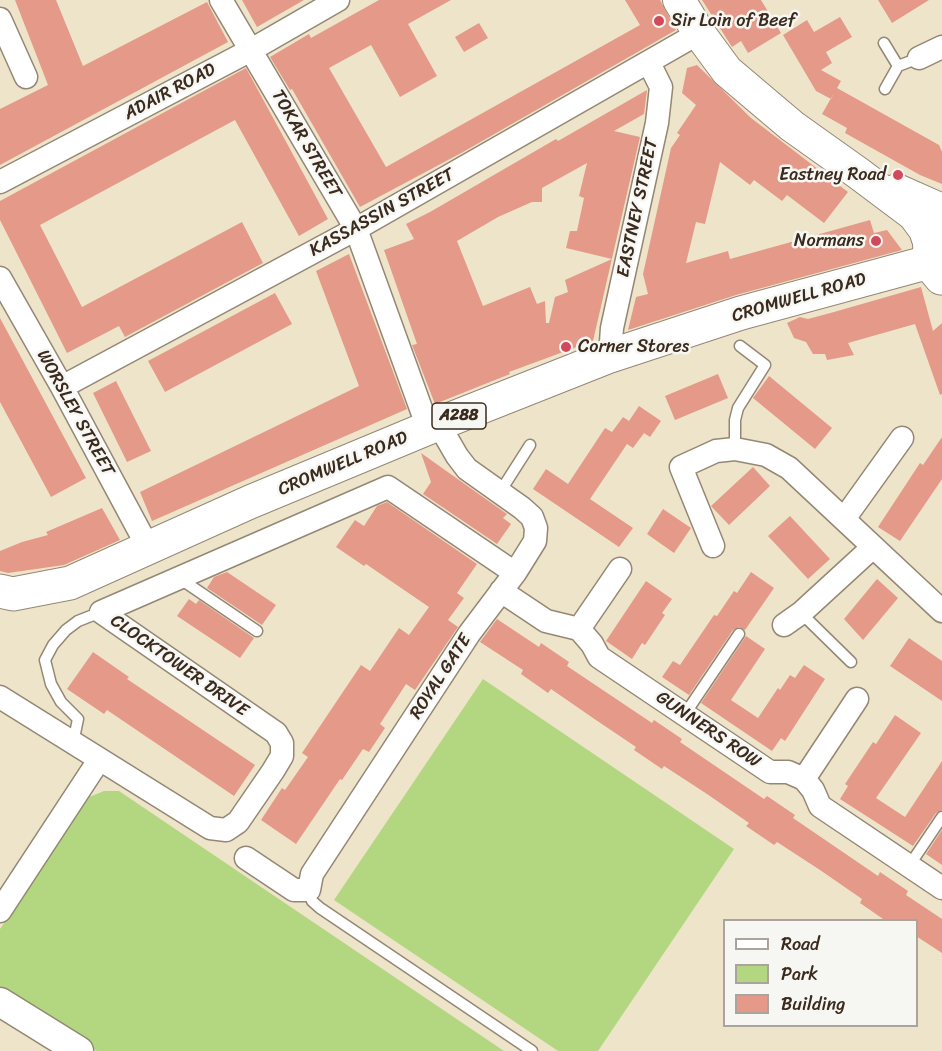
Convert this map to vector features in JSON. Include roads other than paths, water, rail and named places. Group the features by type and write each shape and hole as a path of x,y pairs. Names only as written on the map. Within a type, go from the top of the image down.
{"main road":[{"path":"680,0 699,33 726,71 792,126 914,215 925,230 936,253"},
{"path":"858,173 942,210"},
{"name":"CROMWELL ROAD","path":"0,591 13,594 70,583 261,498 610,356 936,253"}],"street":[{"name":"TOKAR STREET","path":"221,0 356,229 435,426"},
{"name":"ADAIR ROAD","path":"0,182 251,50 338,0"},
{"path":"0,20 26,77"},
{"name":"KASSASSIN STREET","path":"62,387 356,229 699,33"},
{"path":"919,58 942,47"},
{"name":"EASTNEY STREET","path":"610,356 612,328 657,123 661,87 649,63"},
{"name":"WORSLEY STREET","path":"0,278 62,387 149,549"},
{"name":"ROYAL GATE","path":"309,890 312,874 469,634 535,541 536,528 532,517 467,469 446,436 435,426"},
{"path":"844,519 902,438"},
{"path":"713,546 681,467 716,451 735,449 766,455 789,468 942,611"},
{"name":"CLOCKTOWER DRIVE","path":"100,612 388,487 508,582"},
{"path":"793,619 873,547"},
{"path":"508,582 546,621 579,629 620,569"},
{"name":"CLOCKTOWER DRIVE","path":"0,696 210,828 226,830 238,822 282,756 282,743 276,733 100,612"},
{"name":"GUNNERS ROW","path":"579,629 592,644 599,657 770,772 788,772 804,779"},
{"path":"857,699 804,779 813,790 820,806 942,888"},
{"path":"0,911 99,760"},
{"path":"246,858 294,890 309,890"},
{"path":"0,1002 79,1051"}],"lane":[{"path":"885,43 897,66"},
{"path":"885,89 897,66 919,58"},
{"path":"735,449 735,420 738,408 765,365 740,346"},
{"path":"500,492 530,445"},
{"path":"178,578 256,631"},
{"path":"73,743 78,719 61,702 51,684 45,660 53,645 66,630 78,621 100,612"},
{"path":"793,619 851,662"},
{"path":"684,714 739,634"},
{"path":"909,866 942,817"},
{"path":"309,890 312,901 320,908 532,1051"}],"place":[{"name":"Sir Loin of Beef","path":"659,21"},
{"name":"Eastney Road","path":"898,175"},
{"name":"Normans","path":"876,241"},
{"name":"Corner Stores","path":"566,347"}]}
